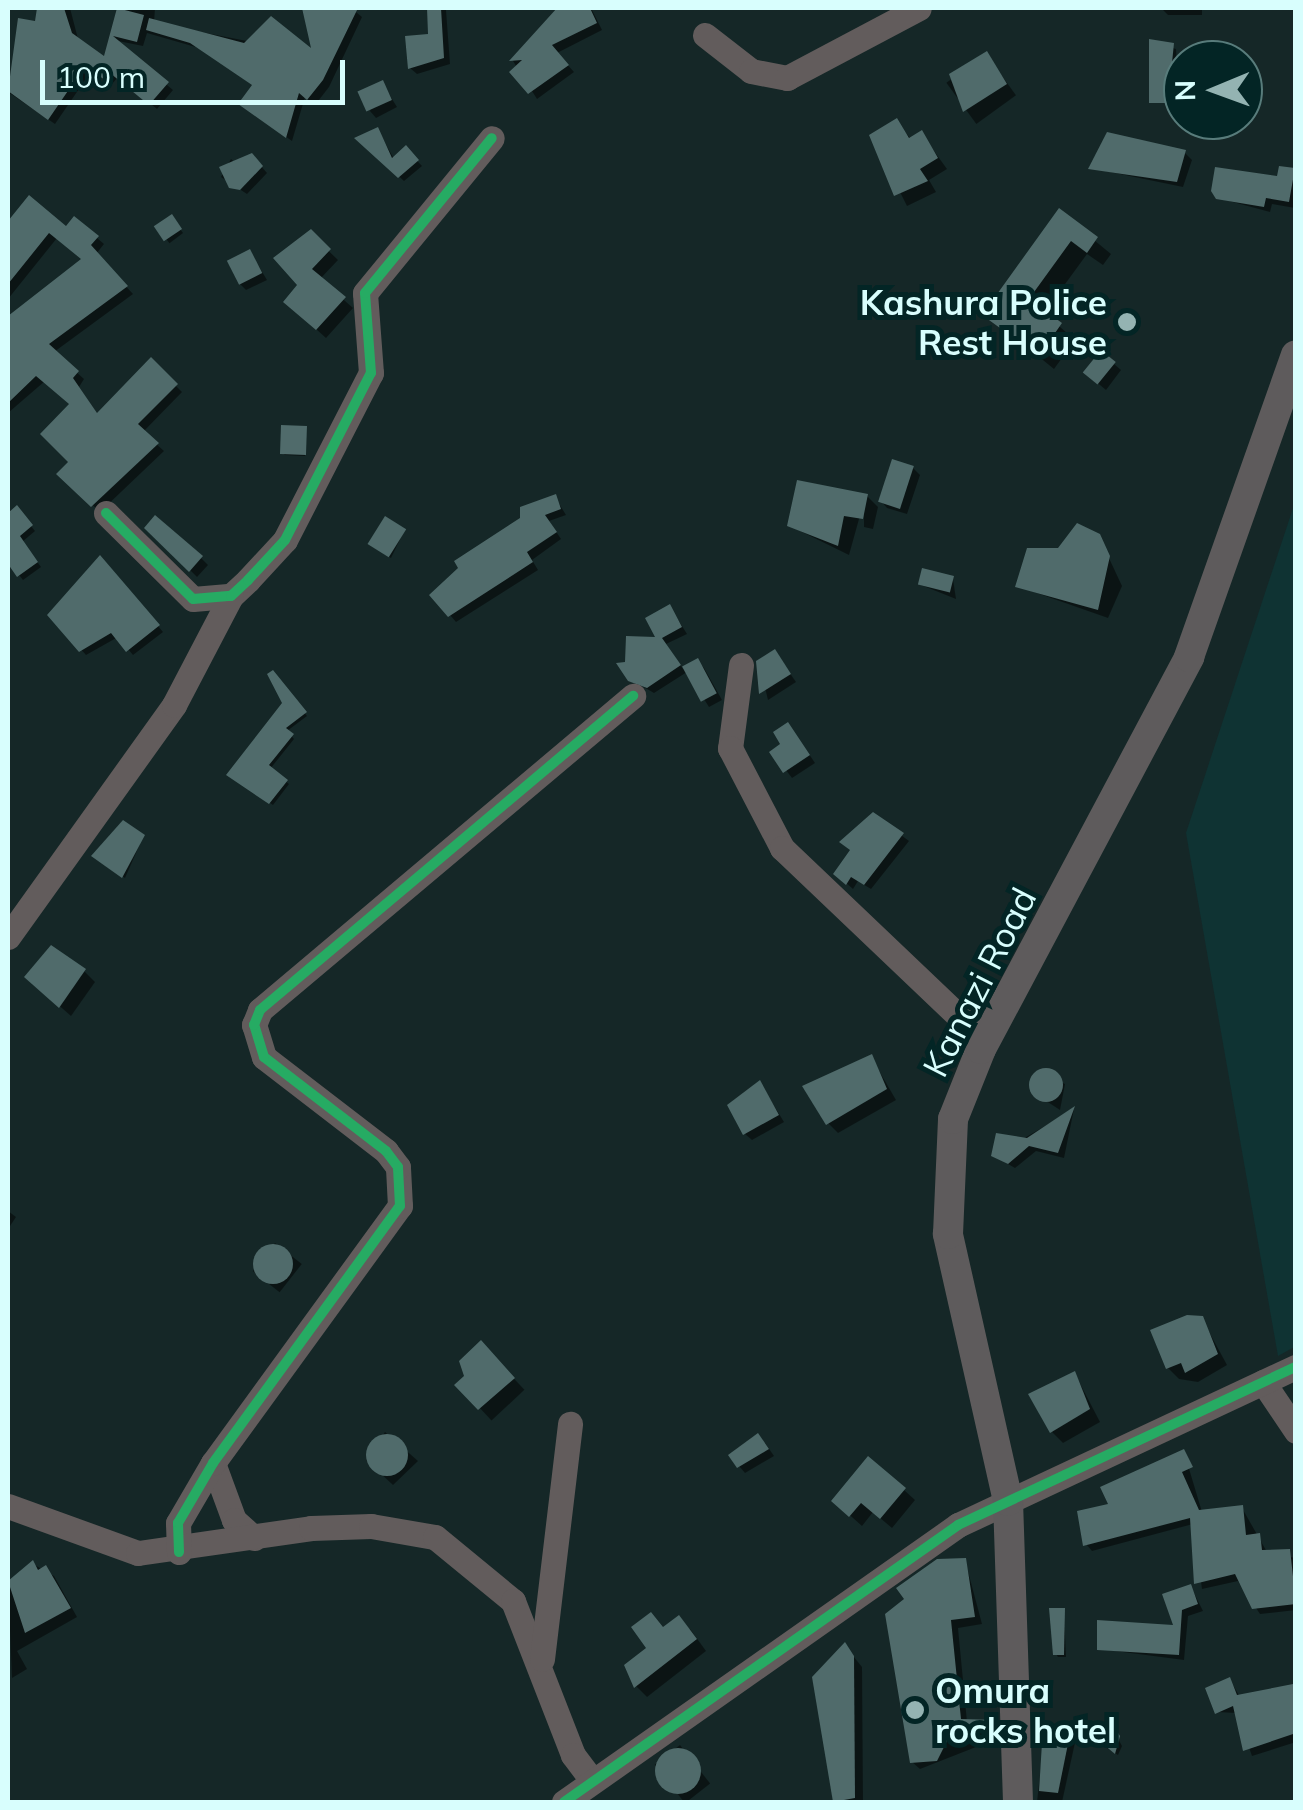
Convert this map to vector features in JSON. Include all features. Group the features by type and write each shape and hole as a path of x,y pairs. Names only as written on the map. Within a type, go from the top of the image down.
{"main road":[{"name":"Kanazi Road","path":"1018,1802 1008,1501 948,1234 954,1119 981,1049 1189,657 1296,355"}],"street":[{"path":"704,35 751,71 788,78 919,8"},
{"path":"8,937 174,705 231,596 285,540 371,373 365,293 492,138"},
{"path":"106,513 184,595 231,596"},
{"path":"741,665 730,748 782,848 973,1030 981,1049"},
{"path":"179,1552 178,1522 213,1463 400,1206 398,1168 386,1151 264,1057 254,1025 260,1010 632,696"},
{"path":"564,1802 736,1687 888,1568 1008,1501 1296,1367"},
{"path":"1263,1382 1296,1431"},
{"path":"542,1659 570,1424"},
{"path":"213,1463 234,1520 254,1538"},
{"path":"8,1506 138,1552 179,1552 254,1538 371,1526 435,1538 514,1601 542,1659 572,1755 592,1780"}],"shaded area":[{"path":"1295,502 1296,1346 1278,1356 1186,833"}],"building":[{"path":"37,8 64,8 72,33 104,56 117,8 144,15 137,42 113,36 169,82 149,105 110,73 105,80 85,66 48,120 8,91 18,18 35,21"},
{"path":"302,8 358,8 323,80 307,100 299,93 286,138 238,104 252,85 190,43 146,30 149,18 244,43 271,16 311,48"},
{"path":"427,8 441,8 444,58 408,69 405,36 428,34"},
{"path":"557,8 590,8 597,23 552,45 569,65 528,94 509,72 522,60 509,61"},
{"path":"1149,39 1163,41 1163,103 1149,103"},
{"path":"987,51 1007,84 963,112 949,74"},
{"path":"383,80 392,100 366,111 357,91"},
{"path":"897,118 909,138 922,130 938,158 920,169 928,181 894,196 869,135"},
{"path":"378,127 392,158 406,145 419,160 398,178 354,138"},
{"path":"1107,132 1186,150 1177,182 1088,169"},
{"path":"252,153 263,166 240,190 229,188 219,167"},
{"path":"1279,166 1295,168 1289,202 1266,198 1264,207 1216,199 1211,191 1215,167 1277,176"},
{"path":"29,195 66,226 74,216 99,236 91,245 128,286 49,344 79,371 73,378 97,413 151,357 178,384 138,424 159,443 91,507 56,474 68,462 40,434 69,404 36,376 8,403 8,316 81,259 49,233 8,284 8,221"},
{"path":"1059,208 1098,237 1087,253 1071,241 1029,299 1062,323 1039,356 982,315"},
{"path":"172,214 182,229 164,241 154,226"},
{"path":"311,229 331,249 312,269 346,297 316,330 283,302 297,285 273,258"},
{"path":"250,249 262,273 239,285 227,261"},
{"path":"1101,350 1116,362 1098,384 1083,373"},
{"path":"281,425 307,426 306,455 280,454"},
{"path":"892,459 914,466 900,509 878,502"},
{"path":"797,480 868,494 863,519 844,516 838,546 787,526"},
{"path":"556,494 561,509 545,515 557,532 527,552 533,562 448,617 429,595 458,568 454,561 520,518 520,507"},
{"path":"17,505 33,525 20,536 38,562 17,577 8,564 8,513"},
{"path":"155,515 203,556 189,572 144,528"},
{"path":"385,516 406,529 389,557 368,544"},
{"path":"1077,523 1100,534 1110,556 1098,610 1015,587 1027,548 1058,548"},
{"path":"100,555 160,625 126,652 111,633 79,652 47,615"},
{"path":"922,568 954,576 950,592 918,584"},
{"path":"670,604 682,627 662,638 681,665 647,688 628,681 616,663 625,662 626,636 655,637 645,618"},
{"path":"775,649 791,674 759,694 756,661"},
{"path":"698,658 717,693 701,702 682,666"},
{"path":"273,670 307,712 286,728 294,734 269,765 288,780 269,804 226,775 282,703 267,674"},
{"path":"788,722 810,755 783,773 769,752 780,744 773,732"},
{"path":"873,812 904,833 864,885 851,877 846,885 833,874 850,850 839,842"},
{"path":"123,820 145,835 122,878 91,856"},
{"path":"51,945 86,969 59,1008 24,977"},
{"path":"872,1054 887,1089 826,1125 802,1086"},
{"path":"1046,1068 1058,1073 1063,1085 1058,1097 1046,1102 1034,1097 1029,1085 1034,1073"},
{"path":"760,1080 779,1115 743,1135 727,1105"},
{"path":"1075,1106 1058,1153 1029,1146 1008,1164 991,1156 996,1133 1027,1138"},
{"path":"273,1244 287,1250 293,1264 287,1278 273,1284 259,1278 253,1264 259,1250"},
{"path":"1187,1315 1203,1316 1218,1354 1185,1373 1181,1363 1166,1369 1150,1330"},
{"path":"481,1340 515,1378 478,1410 454,1385 464,1376 459,1361"},
{"path":"1075,1371 1090,1409 1050,1433 1028,1394"},
{"path":"758,1433 769,1449 737,1468 728,1455"},
{"path":"387,1434 402,1440 408,1455 402,1470 387,1476 372,1470 366,1455 372,1440"},
{"path":"1184,1449 1193,1467 1182,1472 1199,1510 1243,1505 1246,1535 1260,1533 1262,1550 1290,1549 1296,1604 1252,1609 1235,1574 1194,1584 1190,1518 1083,1546 1077,1511 1108,1504 1100,1487"},
{"path":"868,1456 906,1488 880,1519 861,1503 849,1517 831,1501"},
{"path":"966,1558 975,1617 951,1620 961,1719 996,1720 997,1728 947,1741 937,1761 910,1763 885,1614 904,1599 896,1588 937,1559"},
{"path":"33,1560 38,1570 46,1565 71,1608 25,1633 8,1581"},
{"path":"1191,1584 1198,1604 1182,1610 1179,1655 1097,1650 1097,1620 1173,1625 1162,1594"},
{"path":"1049,1608 1065,1608 1064,1655 1053,1655"},
{"path":"651,1612 663,1627 679,1615 697,1639 634,1688 624,1665 646,1648 631,1627"},
{"path":"845,1642 854,1656 855,1798 833,1802 812,1677"},
{"path":"1230,1677 1237,1695 1293,1684 1296,1733 1243,1751 1233,1706 1215,1714 1205,1688"},
{"path":"1108,1717 1120,1736 1115,1754 1098,1740"},
{"path":"1043,1727 1071,1729 1058,1793 1039,1791"},
{"path":"678,1748 694,1755 701,1771 694,1787 678,1794 662,1787 655,1771 662,1755"}],"cycle path":[{"path":"106,513 193,599 231,596 248,580 285,540 371,373 365,293 492,138"},
{"path":"179,1552 178,1523 213,1463 400,1206 398,1167 386,1151 264,1057 254,1025 260,1010 633,696"},
{"path":"564,1802 958,1525 1296,1367"}],"place":[{"name":"Kashura Police Rest House","path":"1127,322"},
{"name":"Omura rocks hotel","path":"915,1710"}]}
